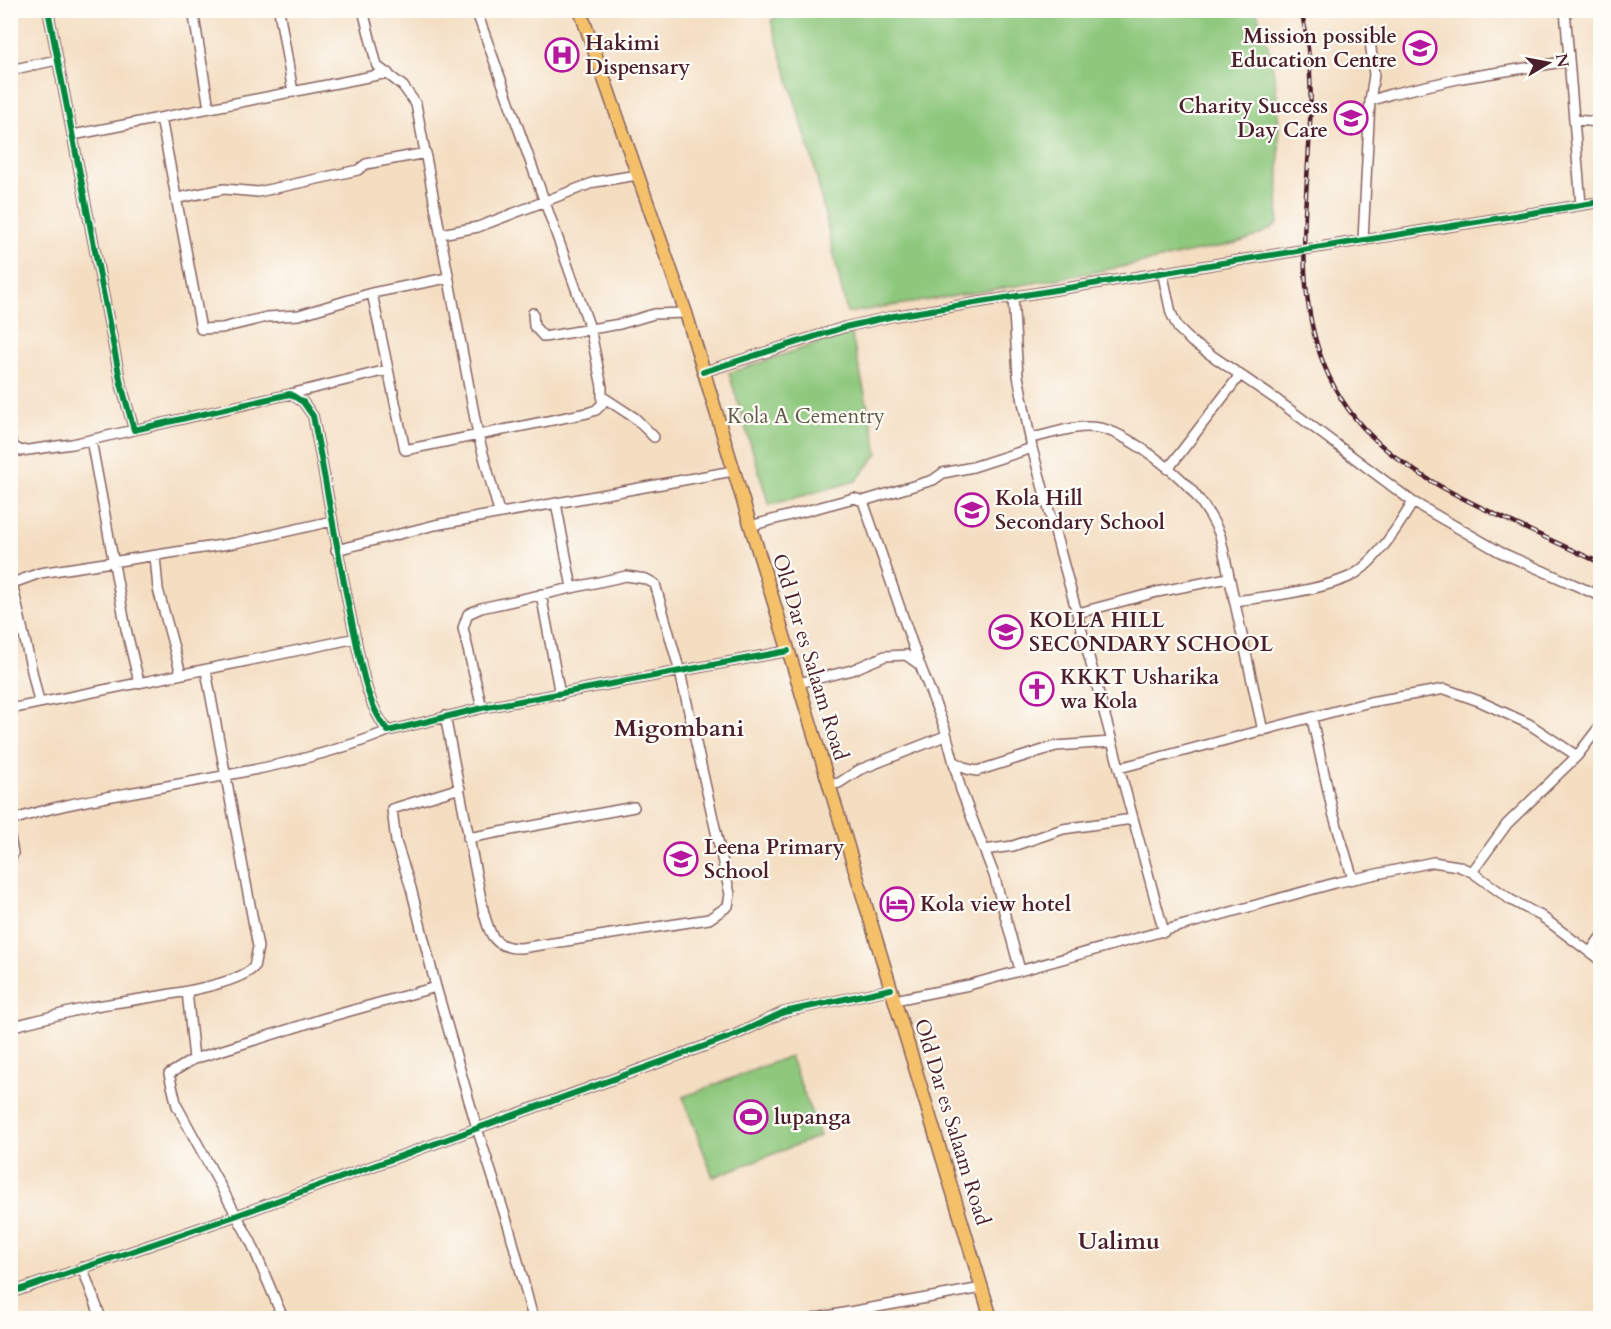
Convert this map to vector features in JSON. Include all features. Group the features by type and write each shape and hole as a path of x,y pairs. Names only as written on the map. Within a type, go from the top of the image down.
{"main road":[{"name":"Old Dar es Salaam Road","path":"580,10 686,313 990,1318"}],"street":[{"path":"48,10 121,384 134,430"},
{"path":"193,10 209,108"},
{"path":"279,10 293,92"},
{"path":"363,10 375,62 381,70 388,73 410,94 416,104 478,435 500,512"},
{"path":"372,293 405,450 596,410 602,404 603,397 590,328 476,10"},
{"path":"1565,10 1581,205"},
{"path":"1363,240 1370,101 1374,75 1369,31"},
{"path":"10,70 57,60"},
{"path":"1370,101 1462,78 1569,61"},
{"path":"74,135 388,73"},
{"path":"1374,75 1381,87 1391,94"},
{"path":"161,118 178,198 201,329 222,328 267,317 299,315 372,293 447,278"},
{"path":"1574,120 1600,122"},
{"path":"178,198 224,189 258,192 358,170 366,164 426,153"},
{"path":"441,234 478,227 595,182 637,175"},
{"path":"703,372 845,327 1162,271 1600,202"},
{"path":"1162,271 1171,313 1178,328 1192,342 1413,502 1500,552 1600,596"},
{"path":"1013,297 1016,363 1031,443 1164,932"},
{"path":"533,314 534,326 544,337 620,324 654,314 686,313"},
{"path":"10,454 91,440 387,370"},
{"path":"1168,469 1240,375"},
{"path":"290,394 303,402 313,416 336,550 366,685 376,712 388,731"},
{"path":"603,397 635,418 654,437"},
{"path":"750,526 854,498 863,501 933,480 943,473 973,467 1031,443 1075,429 1098,428 1114,432 1168,469 1192,490 1213,519 1220,535 1263,731"},
{"path":"10,439 13,446 21,451"},
{"path":"91,440 139,681"},
{"path":"336,550 435,525 500,512 733,471"},
{"path":"863,501 955,762 962,790 994,875 1020,970"},
{"path":"1210,581 1233,598 1288,592 1353,575 1390,536 1413,502"},
{"path":"556,503 572,588"},
{"path":"39,702 11,584 40,573 235,543 332,521"},
{"path":"155,556 158,589 182,674"},
{"path":"445,716 486,924 492,939 503,946 521,948 709,919 721,913 728,906 730,894 706,799 680,672 656,584 646,579 626,576 481,608 468,614 464,633 482,708"},
{"path":"1078,613 1228,578"},
{"path":"541,594 560,695"},
{"path":"10,709 139,681 206,671 356,638"},
{"path":"10,821 72,804 226,775 332,751 388,731 445,716 788,651"},
{"path":"798,682 852,670 885,656 906,655 920,665"},
{"path":"10,1027 91,1007 187,991 242,976 249,972 257,960 258,947 206,671"},
{"path":"1119,768 1392,697 1445,689 1464,694 1529,724 1576,756"},
{"path":"1312,719 1333,813 1353,879"},
{"path":"1472,872 1507,824 1576,756 1600,726"},
{"path":"829,785 839,783 859,770 945,736"},
{"path":"955,762 967,770 976,771 1056,746 1111,742"},
{"path":"460,788 392,809 396,842 411,888 436,987 477,1128 510,1231 533,1318"},
{"path":"468,838 634,807"},
{"path":"984,850 1013,846 1063,829 1132,819"},
{"path":"10,837 13,850 10,862"},
{"path":"10,1293 236,1216 735,1035 784,1012 893,995 946,991 1353,879 1434,862 1458,866 1472,872 1591,951 1600,960"},
{"path":"1591,951 1600,938"},
{"path":"283,1318 251,1242 172,1093 169,1074 194,1059 324,1018 436,987"},
{"path":"187,991 194,1059"},
{"path":"82,1267 101,1318"},
{"path":"816,1318 982,1288"}],"green space":[{"path":"783,11 1256,11 1272,63 1276,89 1279,141 1278,223 1244,241 1138,264 847,313 813,161 771,21"},
{"name":"Kola A Cementry","path":"851,332 878,453 856,481 769,505 729,373"},
{"name":"lupanga","path":"790,1056 820,1136 713,1177 683,1097"}],"railway":[{"path":"1301,10 1311,86 1305,214 1307,293 1321,356 1345,405 1380,444 1424,477 1476,505 1600,563"}],"cycle path":[{"path":"48,10 121,384 134,430 290,394 303,402 313,416 342,574 365,681 374,708 388,731 482,708 788,651"},
{"path":"703,372 845,327 894,316 1600,202"},
{"path":"10,1293 235,1216 735,1035 784,1012 891,989"}],"place":[{"name":"Mission possible Education Centre","path":"1420,48"},
{"name":"Hakimi Dispensary","path":"562,55"},
{"name":"Charity Success Day Care","path":"1351,118"},
{"name":"Kola Hill Secondary School","path":"972,510"},
{"name":"KOLLA HILL SECONDARY SCHOOL","path":"1006,632"},
{"name":"KKKT Usharika wa Kola","path":"1037,689"},
{"name":"Leena Primary School","path":"681,859"},
{"name":"Kola view hotel","path":"897,904"},
{"name":"lupanga","path":"751,1117"}],"district":[{"name":"Migombani","path":"679,728"},
{"name":"Ualimu","path":"1119,1241"}]}
